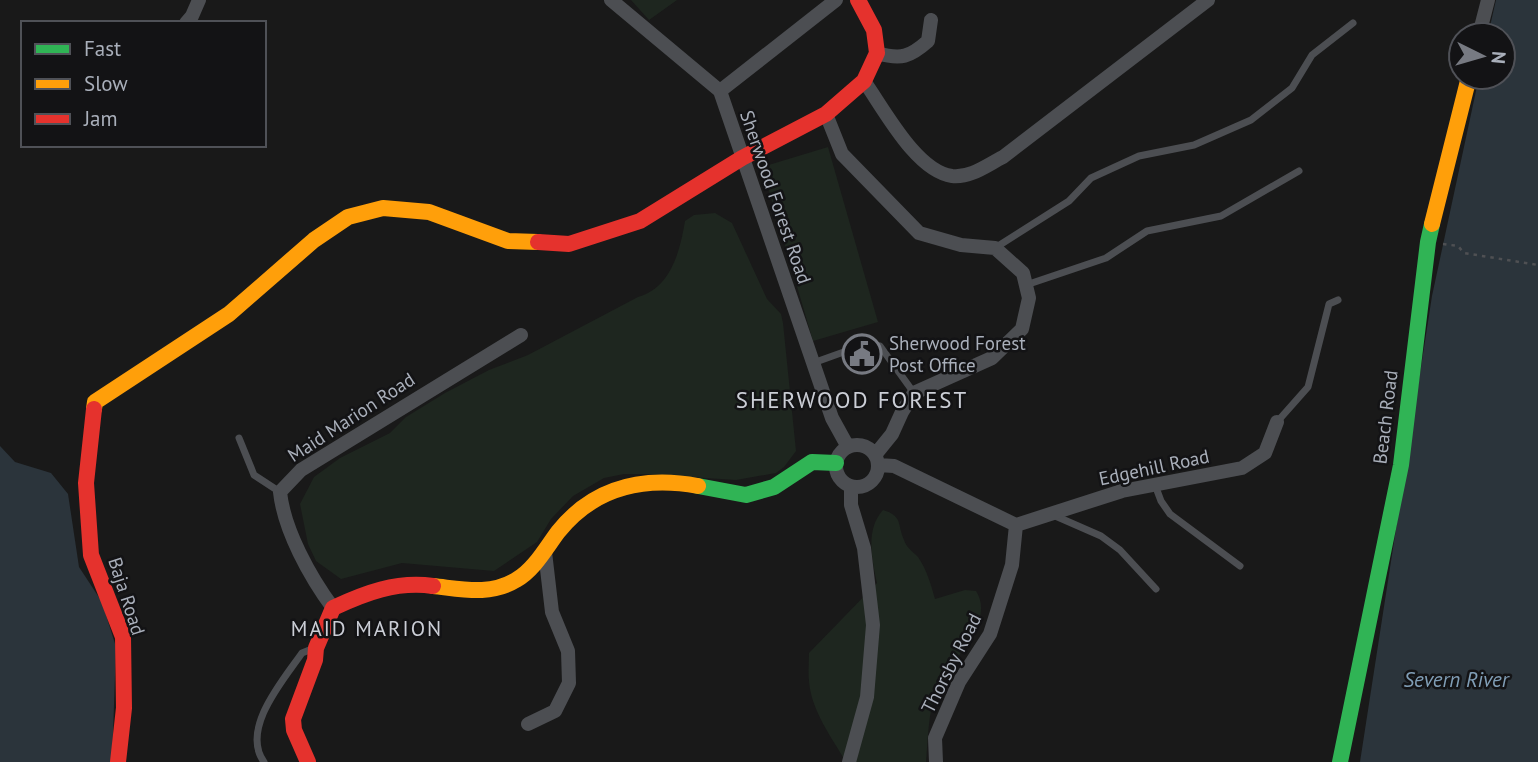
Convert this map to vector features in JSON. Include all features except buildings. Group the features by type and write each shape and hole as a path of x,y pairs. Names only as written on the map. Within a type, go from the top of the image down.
{"street":[{"path":"188,21 199,0"},
{"name":"Sherwood Forest Road","path":"611,0 720,91 832,418 848,447"},
{"path":"720,91 836,0"},
{"path":"742,158 825,114 864,81 877,53 874,30 858,0"},
{"path":"864,81 913,151 932,167 952,176 971,174 1003,157 1208,0"},
{"path":"1483,21 1488,0"},
{"path":"877,53 894,58 913,54 928,41 931,20"},
{"name":"Beach Road","path":"1340,762 1401,466 1427,242 1465,91"},
{"path":"825,114 842,154 919,233 961,245 995,247 1023,273 1029,298 1022,329 992,358 914,393 877,460 877,475 871,483 862,487 851,487 842,482 837,473 836,463 840,454 848,447 858,445 867,448 877,460 1016,525"},
{"name":"Baja Road","path":"118,762 124,708 123,637 91,555 86,483 96,402 229,314 314,240 348,217 383,208 429,212 508,241 569,244 640,221 742,158"},
{"name":"Maid Marion Road","path":"280,492 301,470 521,335"},
{"name":"Edgehill Road","path":"1016,525 1122,491 1242,468 1265,453 1277,422"},
{"path":"308,762 294,730 293,719 316,648 333,608 363,594 391,586 426,584 482,592 517,580 545,552 559,531 587,504 613,490 641,482 682,483 746,495 774,487 812,463 836,463"},
{"path":"849,762 867,697 873,625 863,548 851,505 851,487"},
{"path":"280,492 281,505 306,566 316,586 333,608"},
{"name":"Thorsby Road","path":"936,762 935,738 959,682 990,634 1012,565 1016,525"},
{"path":"528,724 555,710 569,683 568,651 552,612 545,552"}],"lane":[{"path":"995,247 1069,201 1091,178 1139,156 1194,145 1251,120 1292,88 1312,55 1353,23"},
{"path":"1026,285 1106,258 1147,230 1221,216 1300,171"},
{"path":"1277,422 1308,387 1329,304 1338,300"},
{"path":"813,363 866,344 880,346 914,393"},
{"path":"239,438 254,475 280,492"},
{"path":"1155,484 1161,501 1170,514 1240,566"},
{"path":"1049,513 1101,536 1120,550 1156,589"},
{"path":"264,762 258,739 266,706 302,653 316,648"}],"path":[{"path":"1443,244 1458,246 1464,253 1538,265"}],"shaded area":[{"path":"631,0 677,0 649,20"},
{"path":"828,147 878,322 813,341 762,167"},
{"name":"SHERWOOD FOREST","path":"715,213 732,223 767,299 781,314 796,451 784,467 776,473 736,480 644,474 604,478 573,496 551,519 537,542 494,571 402,563 341,579 316,561 308,544 300,504 314,477 340,458 390,433 406,417 445,393 489,370 528,355 659,286 677,256 685,221 694,215"},
{"path":"883,510 897,518 905,543 924,567 935,599 965,590 976,591 981,604 975,630 942,680 933,700 926,762 846,762 823,723 811,692 809,653 877,583 871,545 874,526"}],"water":[{"name":"Severn River","path":"1496,0 1538,0 1538,762 1360,762 1432,296 1476,91 1517,91 1517,21 1491,21"},
{"path":"0,446 15,462 51,473 68,494 79,567 102,602 116,647 112,762 0,762"}],"traffic: fast":[{"path":"1340,762 1401,465 1432,224"},
{"path":"698,486 746,495 774,487 812,462 836,463"}],"traffic: slow":[{"path":"1432,224 1465,91"},
{"path":"94,409 95,402 229,314 314,240 348,217 383,208 429,212 508,241 538,242"},
{"path":"433,586 486,590 516,580 534,565 572,517 587,504 621,488 658,483 698,486"}],"traffic: jam":[{"path":"538,242 569,244 640,221 742,158 826,114 864,81 877,53 874,30 858,0"},
{"path":"94,409 86,483 91,555 123,637 124,708 118,762"},
{"path":"308,762 294,730 293,719 315,660 316,648 333,608 394,587 433,586"}],"place":[{"name":"Sherwood Forest Post Office","path":"862,354"}],"district":[{"name":"SHERWOOD FOREST","path":"852,399"},
{"name":"MAID MARION","path":"367,628"}]}
